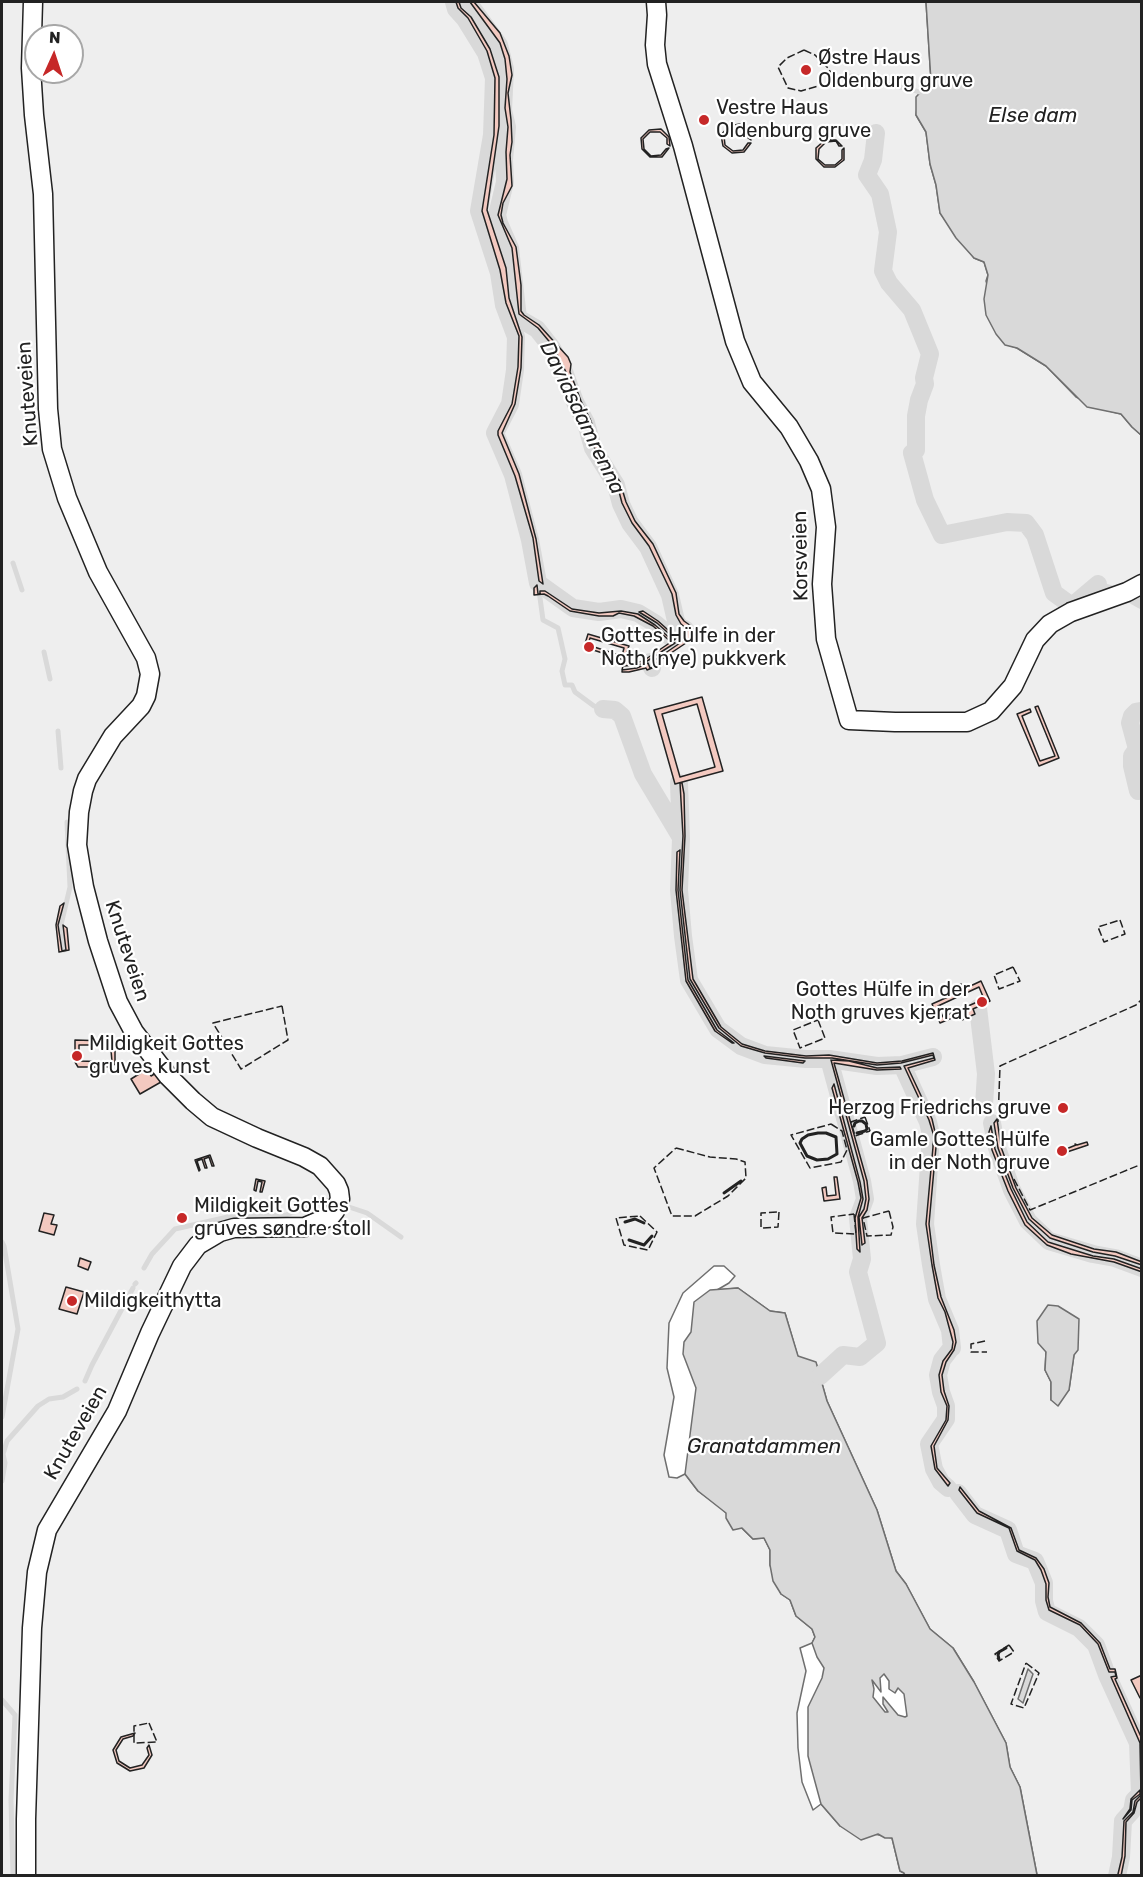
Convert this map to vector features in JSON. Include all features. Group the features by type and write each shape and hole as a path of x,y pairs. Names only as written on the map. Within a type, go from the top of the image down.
{"street":[{"name":"Knuteveien","path":"26,1875 32,1628 37,1572 47,1530 117,1412 150,1333 182,1266 198,1245 220,1232 234,1228 305,1227 331,1216 336,1211 340,1199 336,1184 320,1167 304,1157 212,1117 168,1076 134,1032 118,1002 98,941 79,865 78,812 82,791 113,736 141,706 146,696 150,674 146,658 98,572 67,498 52,448 48,409 43,194 31,68 33,2"},
{"name":"Korsveien","path":"656,2 657,64 683,146 735,341 752,382 789,427 821,489 826,527 822,584 826,639 849,720 967,722 991,711 1013,686 1035,640 1050,624 1071,612 1127,592 1142,584"}],"shaded area":[{"path":"2,2 926,2 931,81 919,92 916,115 926,132 940,213 974,258 984,262 988,275 986,281 1005,344 1017,348 1046,366 1076,397 1105,410 1121,414 1141,435 1141,1875 1037,1875 1020,1787 1010,1767 1006,1743 953,1648 930,1629 906,1584 896,1571 877,1510 827,1401 816,1363 798,1357 785,1313 770,1311 738,1288 717,1290 729,1283 735,1276 724,1266 714,1266 683,1293 669,1323 667,1368 674,1397 664,1455 669,1477 677,1478 685,1474 698,1491 721,1508 753,1539 764,1538 770,1550 770,1565 781,1594 790,1600 796,1616 812,1629 815,1637 812,1643 800,1648 806,1671 797,1713 802,1782 813,1810 821,1804 840,1826 892,1838 900,1871 905,1875 2,1876","holes":["1046,1352 1074,1355 1069,1390 1051,1400 1051,1382 1045,1370"]}],"water":[{"name":"Else dam","path":"926,2 1141,2 1141,435 1121,414 1087,407 1046,366 1017,348 1005,345 986,315 984,299 988,275 984,262 974,258 956,238 940,213 926,132 916,115 916,97 931,81"},
{"name":"Granatdammen","path":"738,1288 770,1311 785,1313 798,1356 816,1362 827,1401 877,1510 896,1571 906,1584 930,1629 953,1648 1006,1743 1010,1767 1020,1787 1037,1875 905,1875 900,1871 892,1838 885,1838 878,1834 861,1840 840,1826 821,1804 808,1756 808,1707 822,1678 824,1668 812,1643 815,1637 812,1629 796,1616 790,1600 781,1594 773,1581 770,1550 764,1538 753,1539 742,1528 733,1530 726,1518 726,1513 698,1491 685,1474 696,1388 683,1354 684,1342 691,1332 694,1302 710,1290","holes":["884,1674 889,1681 889,1689 895,1693 898,1688 904,1694 907,1716 905,1717 898,1715 883,1697 883,1704 888,1712 885,1712 873,1697 872,1680 881,1692 880,1678"]},
{"path":"1048,1305 1058,1306 1079,1319 1078,1350 1074,1355 1069,1390 1058,1406 1051,1400 1051,1382 1045,1370 1046,1352 1038,1343 1037,1321"},
{"path":"1028,1669 1033,1674 1023,1703 1018,1699"}],"building":[{"path":"456,2 459,2 461,8 471,17 490,49 499,77 499,126 487,210 506,268 509,298 522,337 521,368 515,404 502,433 519,474 536,539 543,584 539,581 533,538 515,476 498,435 512,404 518,367 519,336 506,303 500,270 482,211 494,135 495,78 487,51"},
{"path":"470,2 474,2 500,33 509,56 512,75 508,93 512,142 510,155 512,186 503,203 501,215 516,247 521,285 521,311 539,325 568,357 571,364 570,372 591,421 598,446 620,482 635,521 653,544 676,593 679,614 695,633 692,639 656,663 657,666 647,670 646,668 622,672 622,670 637,668 648,663 650,668 654,667 652,662 686,639 687,629 676,615 672,594 649,546 632,523 622,503 617,484 594,447 588,423 553,346 538,328 519,314 512,248 498,215 507,179 508,127 505,108 507,79 505,59 500,43"},
{"path":"740,124 750,131 751,140 748,138 748,132 740,127 730,128 724,136 725,145 733,151 743,150 748,143 751,143 744,152 732,153 723,146 721,135 729,126"},
{"path":"661,129 669,137 670,146 667,144 667,138 660,132 650,132 643,139 644,149 651,156 661,155 669,148 662,157 650,157 642,149 641,138 649,130"},
{"path":"825,140 836,140 842,146 839,146 836,141 826,142 819,149 818,159 825,165 835,165 842,159 844,148 844,160 835,167 824,167 816,159 816,148"},
{"path":"537,585 538,594 540,591 545,591 572,609 599,613 621,611 638,614 673,641 671,642 653,626 634,616 619,613 613,616 599,616 570,611 544,594 534,595 534,588"},
{"path":"643,611 658,621 677,638 674,640 657,623 639,612"},
{"name":"Gottes Hülfe in der Noth (nye) pukkverk","path":"588,634 629,646 624,660 584,647","holes":["590,638 624,648 622,656 588,645"]},
{"path":"671,642 675,643 644,663 622,668 623,663 643,661"},
{"path":"702,697 723,771 675,784 654,710","holes":["697,704 715,767 680,777 662,714"]},
{"path":"1038,706 1059,758 1039,766 1017,714 1030,709 1031,712 1022,716 1040,761 1055,756 1035,707"},
{"path":"680,783 682,783 684,794 685,836 682,890 693,979 721,1027 742,1044 765,1051 806,1056 829,1055 877,1063 902,1061 933,1053 935,1060 908,1068 932,1119 935,1132 936,1147 929,1224 941,1297 954,1330 956,1342 942,1375 949,1406 948,1420 934,1446 937,1468 950,1483 948,1486 935,1469 931,1446 946,1420 947,1406 941,1392 939,1375 943,1361 952,1349 953,1342 945,1312 938,1298 926,1224 933,1133 904,1066 934,1058 933,1055 901,1063 877,1065 832,1058 805,1058 765,1053 741,1046 719,1028 690,979 680,890 683,836"},
{"path":"680,850 678,890 688,980 717,1030 734,1043 715,1031 686,981 676,890 677,852"},
{"path":"64,903 58,925 62,951 66,950 63,925 67,928 69,950 59,952 56,925 60,906"},
{"name":"Gottes Hülfe in der Noth gruves kjerrat","path":"981,981 990,1001 973,1009 975,1014 962,1020 959,1015 940,1023 932,1004 950,996 947,990 961,984 964,989","holes":["979,987 984,999 943,1017 938,1006"]},
{"name":"Mildigkeit Gottes gruves kunst","path":"75,1040 106,1041 115,1046 115,1064 110,1067 78,1067 75,1062","holes":["79,1045 104,1045 111,1050 112,1062 79,1061"]},
{"path":"764,1056 805,1061 803,1063"},
{"path":"831,1060 849,1061 877,1068 900,1067 901,1069 877,1070 834,1063 867,1181 869,1199 867,1210 862,1218 865,1243 862,1245 859,1217 866,1199 864,1181"},
{"path":"147,1069 151,1076 156,1073 161,1082 140,1094 131,1079"},
{"path":"834,1084 863,1199 858,1217 860,1252 857,1249 855,1218 861,1198 832,1088"},
{"path":"997,1119 1001,1147 1016,1188 1032,1218 1052,1235 1094,1249 1116,1252 1142,1262 1142,1265 1050,1238 1029,1219 1013,1188 998,1148 994,1123"},
{"path":"991,1126 995,1149 1027,1222 1048,1242 1093,1256 1114,1259 1142,1269 1142,1272 1114,1262 1071,1254 1047,1245 1025,1225 1008,1191 992,1150 989,1132"},
{"path":"1087,1142 1088,1145 1067,1152 1066,1149 1075,1144"},
{"path":"210,1155 214,1166 209,1157 204,1159 207,1168 205,1168 202,1159 197,1161 199,1171 195,1160"},
{"path":"834,1177 837,1177 840,1199 824,1201 822,1188 826,1187 827,1196 836,1195"},
{"path":"256,1179 265,1181 262,1192 260,1192 262,1182 258,1181 256,1191 254,1190"},
{"path":"44,1213 54,1215 51,1224 57,1225 54,1235 39,1231"},
{"path":"80,1258 91,1262 88,1270 78,1266"},
{"name":"Mildigkeithytta","path":"66,1287 84,1292 77,1314 59,1309"},
{"path":"960,1487 979,1511 1011,1528 1019,1550 1036,1558 1044,1569 1049,1583 1050,1607 1081,1623 1100,1643 1110,1669 1115,1669 1117,1678 1115,1679 1142,1739 1142,1797 1137,1802 1134,1813 1126,1822 1125,1856 1121,1876 1118,1874 1122,1857 1124,1821 1133,1812 1135,1801 1141,1795 1140,1743 1111,1677 1116,1676 1115,1672 1109,1672 1098,1644 1080,1625 1049,1610 1046,1600 1046,1584 1041,1570 1035,1560 1017,1551 1009,1528 977,1513 959,1490"},
{"path":"1142,1675 1142,1697 1140,1698 1131,1680"},
{"path":"135,1733 123,1739 116,1750 119,1761 130,1768 142,1765 149,1755 147,1748 149,1745 152,1755 144,1768 130,1771 117,1763 113,1750 121,1737"},
{"path":"1140,1790 1140,1794 1132,1800 1131,1810 1123,1819 1130,1809 1131,1799"}],"waterway":[{"path":"454,2 456,9 465,19 486,53 494,78 492,135 479,211 499,273 504,305 516,337 515,370 510,404 495,433 513,475 530,540 538,583 573,608 599,612 621,609 638,613 656,624 674,640"},
{"name":"Davidsdamrenna","path":"468,2 499,45 505,69 503,110 507,127 505,182 497,215 510,248 518,318 537,329 552,348 586,423 593,448 616,485 621,504 630,523 648,547 670,595 676,621 680,627 685,629"},
{"path":"850,76 877,79 891,86 919,92"},
{"path":"876,133 873,160 867,175 880,194 888,232 883,271 889,283 912,310 930,354 916,416 916,450 912,453 925,500 942,535 1007,522 1026,523 1035,535 1054,593 1072,606 1098,584"},
{"path":"13,563 22,590"},
{"path":"538,583 543,620 558,628 565,659 562,671 565,685 572,685 575,692 594,706 603,709"},
{"path":"1098,584 1115,589"},
{"path":"1135,596 1142,600"},
{"path":"44,652 50,679"},
{"name":"Davidsdamrenna","path":"650,662 652,668"},
{"path":"603,709 615,710 622,716 643,774 680,836"},
{"path":"1138,791 1132,766 1132,756 1137,749 1130,723 1132,716 1142,711"},
{"path":"58,731 61,768"},
{"path":"679,783 681,839 679,890 689,980 718,1029 741,1046 765,1055 829,1059 862,1181 865,1199 858,1218 862,1259 858,1272 877,1343 860,1357 843,1355 820,1376"},
{"path":"64,950 61,925 70,887 67,822"},
{"path":"978,1008 986,1074 984,1105"},
{"path":"829,1059 877,1066 902,1065 933,1057"},
{"path":"902,1065 928,1122 931,1135 925,1224 937,1299 950,1330 952,1348"},
{"path":"992,1123 997,1148 1012,1190 1028,1221 1049,1241 1115,1258 1142,1268"},
{"path":"144,1268 152,1254 175,1229 228,1217 286,1215 326,1200"},
{"path":"349,1207 367,1213 401,1237"},
{"path":"2,1242 18,1329 2,1417"},
{"path":"85,1381 133,1288"},
{"path":"948,1488 941,1482 934,1469 929,1444 946,1419 946,1406 938,1375 942,1360 949,1351"},
{"path":"2,1481 5,1463 3,1454 7,1441 38,1406 49,1399 63,1397 77,1389"},
{"path":"958,1493 975,1515 1008,1530 1016,1554 1035,1561 1044,1583 1044,1601 1047,1612 1079,1628 1096,1645 1138,1743 1140,1794 1134,1800 1132,1811 1123,1821 1121,1857 1117,1876"},
{"path":"1107,1675 1115,1674"},
{"path":"2,1700 15,1715 11,1800 13,1876"}],"fence":[{"path":"804,50 815,55 828,68 836,81 801,91 788,88 778,67 787,58 804,50"},
{"path":"1120,920 1125,934 1104,942 1098,927 1120,920"},
{"path":"1013,967 1020,981 999,989 994,975 1013,967"},
{"path":"998,1122 1000,1066 1136,1005 1142,999"},
{"path":"282,1006 288,1040 241,1069 213,1023 282,1006"},
{"path":"818,1020 825,1038 800,1048 793,1030 818,1020"},
{"path":"865,1117 870,1131 855,1136 851,1122 865,1117"},
{"path":"831,1124 842,1131 847,1150 841,1162 810,1168 791,1135 831,1124"},
{"path":"676,1148 710,1157 745,1162 746,1178 728,1196 695,1216 672,1216 654,1168 676,1148"},
{"path":"1014,1179 1030,1210 1142,1164"},
{"path":"889,1211 893,1227 891,1235 867,1236 863,1218 889,1211"},
{"path":"779,1212 778,1227 761,1228 761,1213 779,1212"},
{"path":"854,1214 856,1234 833,1233 831,1217 854,1214"},
{"path":"640,1216 657,1232 648,1250 624,1245 616,1218 640,1216"},
{"path":"985,1341 971,1344 971,1352 987,1352"},
{"path":"1009,1645 1014,1652 999,1661 995,1654 1009,1645"},
{"path":"1026,1663 1039,1673 1024,1708 1011,1704 1026,1663"},
{"path":"149,1723 157,1742 134,1743 134,1726 149,1723"}],"wall":[{"path":"854,1126 859,1121 866,1124 867,1129 857,1133"},
{"path":"818,1133 836,1137 837,1154 828,1159 817,1160 807,1156 800,1143 808,1135 818,1133"},
{"path":"724,1193 741,1181"},
{"path":"625,1222 635,1219 644,1223"},
{"path":"629,1240 644,1245 652,1236"},
{"path":"999,1659 999,1652 1006,1648"}],"place":[{"name":"Østre Haus Oldenburg gruve","path":"806,70"},
{"name":"Vestre Haus Oldenburg gruve","path":"704,120"},
{"name":"Gottes Hülfe in der Noth (nye) pukkverk","path":"589,647"},
{"name":"Gottes Hülfe in der Noth gruves kjerrat","path":"982,1002"},
{"name":"Mildigkeit Gottes gruves kunst","path":"77,1056"},
{"name":"Herzog Friedrichs gruve","path":"1063,1108"},
{"name":"Gamle Gottes Hülfe in der Noth gruve","path":"1062,1151"},
{"name":"Mildigkeit Gottes gruves søndre stoll","path":"182,1218"},
{"name":"Mildigkeithytta","path":"72,1301"}]}
